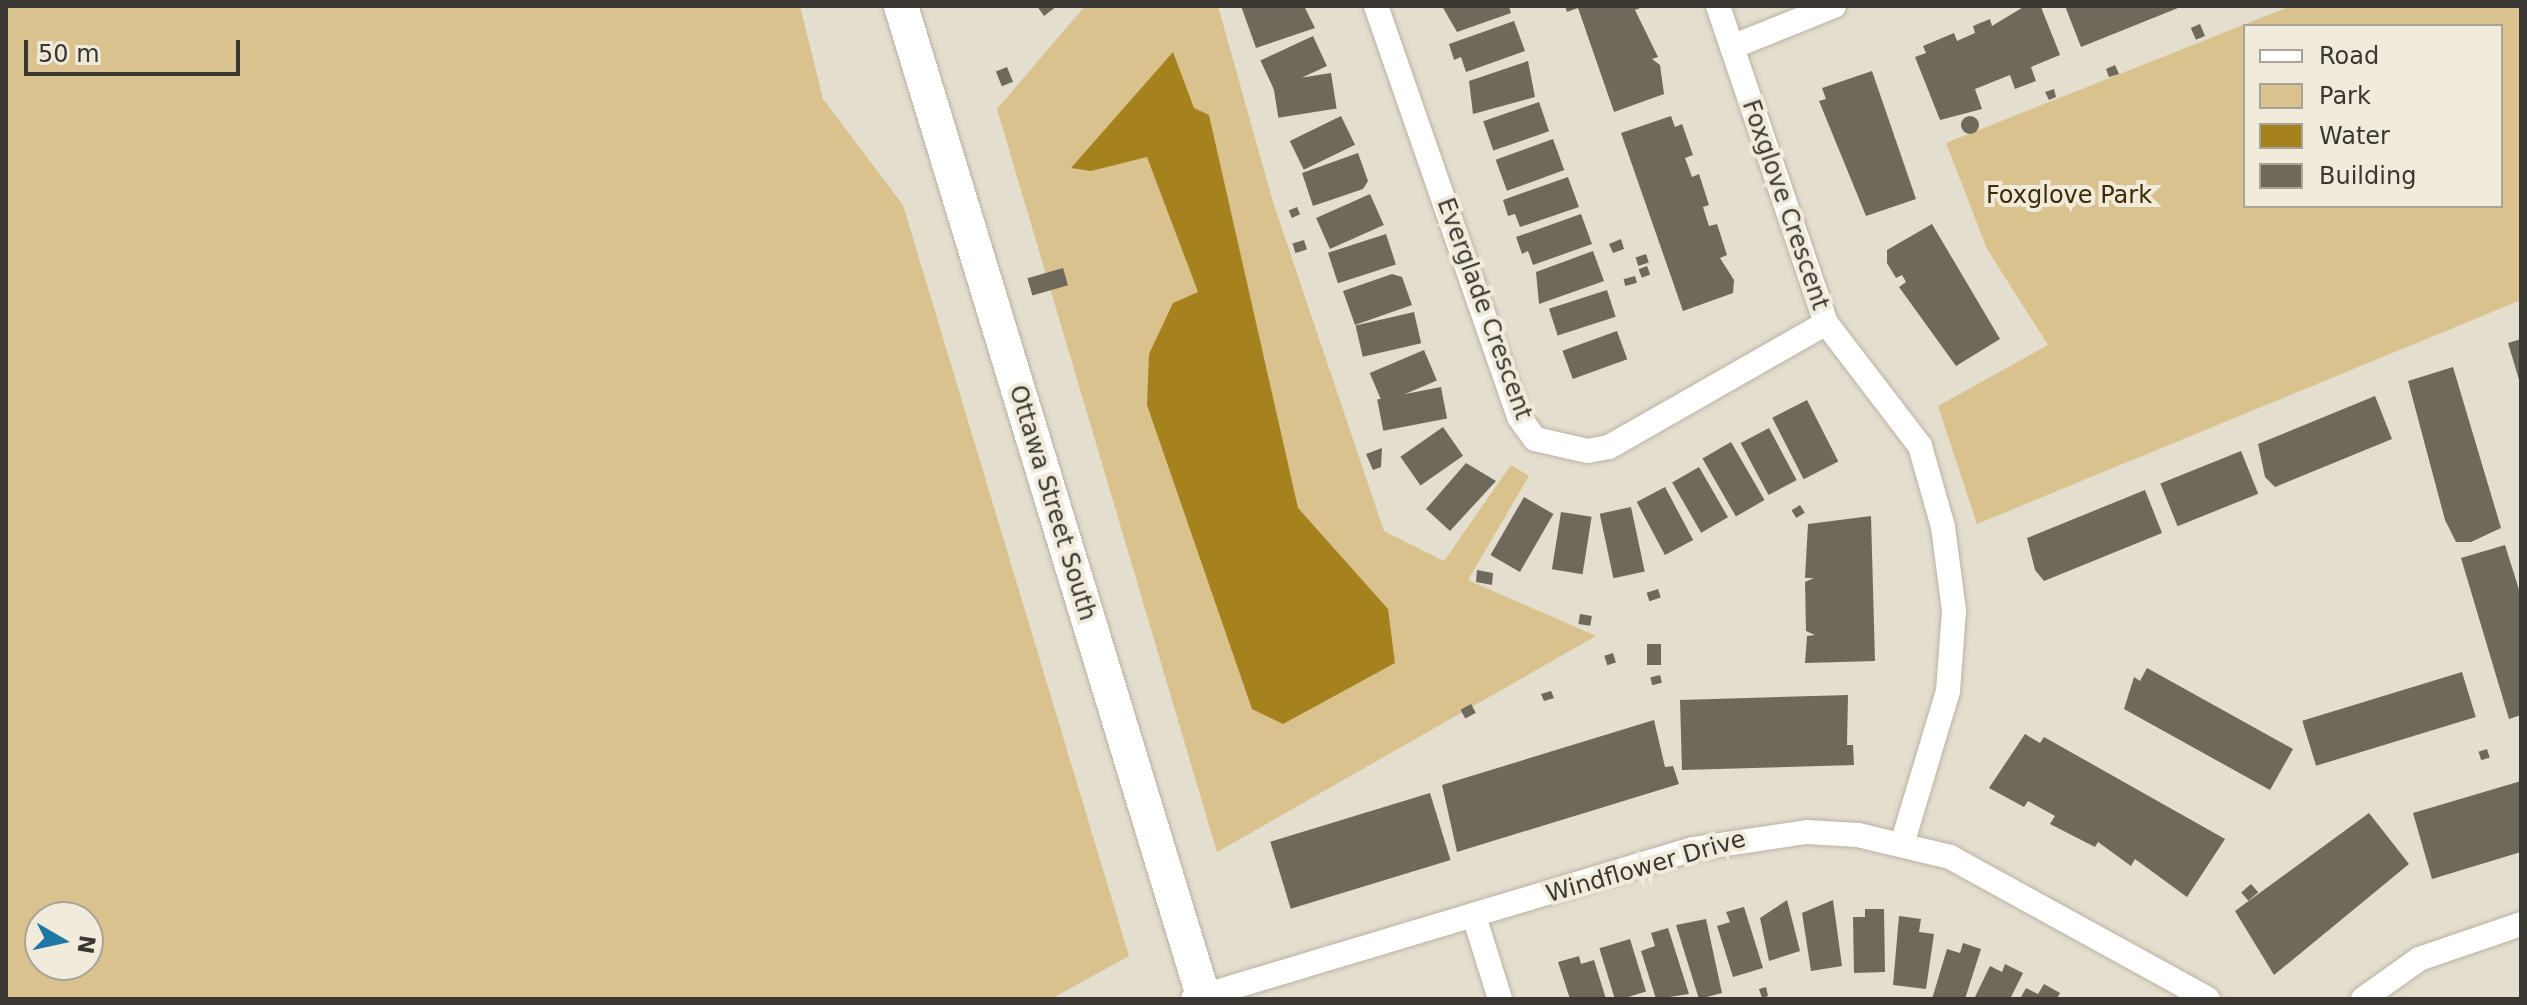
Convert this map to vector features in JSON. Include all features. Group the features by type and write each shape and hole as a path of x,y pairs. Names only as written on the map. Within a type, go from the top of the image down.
{"main road":[{"name":"Ottawa Street South","path":"901,6 1200,998"}],"street":[{"name":"Everglade Crescent","path":"1376,6 1519,417 1535,439 1588,451 1609,447 1826,323"},
{"name":"Foxglove Crescent","path":"1718,6 1826,323 1920,446 1950,576 1948,691 1902,844"},
{"path":"1732,47 1834,6"},
{"name":"Windflower Drive","path":"1200,998 1751,836 1807,832 1902,844 1990,876 2208,999"},
{"path":"1475,919 1500,999"},
{"path":"2363,999 2419,959 2521,924"}],"green space":[{"path":"6,6 800,6 823,99 903,205 1129,956 1051,999 6,999"},
{"path":"1085,6 1218,6 1273,202 1384,531 1444,561 1511,465 1529,476 1468,580 1596,636 1217,852 997,109"},
{"name":"Foxglove Park","path":"2291,6 2521,6 2521,300 1977,524 1938,406 2048,345 1987,249 1946,143 2243,25 2243,208 2503,208 2503,24 2246,24"}],"water":[{"path":"1173,52 1194,108 1209,115 1298,508 1388,609 1395,663 1283,724 1252,709 1147,405 1149,354 1173,303 1198,292 1147,157 1091,171 1071,168"}],"building":[{"path":"1037,6 1057,6 1044,16"},
{"path":"1241,6 1304,6 1315,28 1256,48"},
{"path":"1442,6 1509,6 1511,13 1457,32"},
{"path":"1565,6 1645,6 1635,10 1658,57 1652,59 1660,65 1664,94 1614,112 1578,8 1567,12"},
{"path":"2025,6 2041,7 2060,55 2031,67 2036,81 2015,89 2010,75 1975,89 1982,109 1940,120 1915,57 1926,53 1923,46 1954,33 1957,41 1975,33 1973,26 1990,19 1992,26"},
{"path":"2065,6 2183,6 2081,47"},
{"path":"1514,21 1525,51 1466,72 1461,57 1454,60 1449,44"},
{"path":"2200,24 2205,36 2196,40 2191,28"},
{"path":"1313,36 1327,66 1274,90 1260,61"},
{"path":"1528,61 1535,97 1473,114 1469,81"},
{"path":"2115,65 2119,74 2109,77 2106,69"},
{"path":"1007,67 1013,82 1002,86 996,71"},
{"path":"1872,71 1916,199 1866,216 1819,101 1826,99 1822,88"},
{"path":"1331,73 1337,109 1278,118 1273,82"},
{"path":"2054,89 2056,97 2049,100 2045,92"},
{"path":"1539,102 1549,131 1493,151 1483,121"},
{"path":"1341,116 1355,145 1304,170 1290,141"},
{"path":"1671,116 1675,127 1682,124 1693,155 1685,158 1692,177 1699,174 1709,205 1703,207 1709,226 1717,224 1727,255 1720,258 1734,280 1733,293 1683,311 1621,133"},
{"path":"1970,116 1979,125 1970,134 1961,125"},
{"path":"1553,139 1564,170 1507,191 1496,160"},
{"path":"1358,153 1368,181 1363,189 1313,206 1302,173"},
{"path":"1568,177 1579,207 1520,227 1515,214 1508,216 1503,200"},
{"path":"1370,194 1384,225 1330,249 1316,218"},
{"path":"1297,207 1300,214 1292,218 1289,211"},
{"path":"1581,214 1592,244 1533,265 1528,251 1522,254 1516,237"},
{"path":"1932,224 2000,339 1956,366 1899,287 1906,282 1902,275 1896,278 1887,263 1887,250"},
{"path":"1386,234 1396,264 1338,283 1328,253"},
{"path":"1621,239 1624,249 1613,253 1609,244"},
{"path":"1304,240 1307,250 1295,253 1293,244"},
{"path":"1593,251 1604,281 1539,304 1536,272"},
{"path":"1646,254 1649,263 1638,266 1636,257"},
{"path":"1647,266 1650,274 1642,278 1639,269"},
{"path":"1063,268 1068,285 1032,296 1027,278"},
{"path":"1392,274 1402,277 1412,305 1355,325 1343,291"},
{"path":"1635,276 1637,283 1625,286 1623,279"},
{"path":"1607,290 1616,317 1558,335 1549,309"},
{"path":"1414,312 1421,343 1363,357 1356,325"},
{"path":"1617,331 1627,359 1573,379 1562,351"},
{"path":"2521,339 2521,383 2520,383 2508,343"},
{"path":"1424,350 1437,380 1383,403 1370,373"},
{"path":"2453,367 2501,528 2471,542 2456,542 2445,520 2408,381"},
{"path":"1441,387 1447,418 1383,431 1377,399"},
{"path":"2375,396 2392,439 2275,487 2265,477 2258,444"},
{"path":"1807,400 1838,461 1804,479 1772,418"},
{"path":"1443,427 1463,456 1420,485 1400,457"},
{"path":"1769,428 1797,480 1768,495 1741,443"},
{"path":"1731,442 1764,500 1736,517 1702,458"},
{"path":"1382,448 1381,467 1373,470 1366,454"},
{"path":"2241,451 2258,494 2178,526 2160,484"},
{"path":"1466,463 1496,481 1450,531 1426,509"},
{"path":"1699,467 1728,517 1701,533 1672,482"},
{"path":"1665,487 1693,540 1665,555 1637,502"},
{"path":"2145,490 2162,533 2044,581 2035,570 2027,538"},
{"path":"1524,497 1553,514 1520,572 1490,555"},
{"path":"1800,505 1805,513 1796,518 1792,510"},
{"path":"1631,507 1645,572 1613,578 1600,514"},
{"path":"1561,512 1592,517 1583,574 1552,569"},
{"path":"1871,516 1875,661 1805,663 1807,636 1815,635 1806,631 1805,582 1814,578 1805,578 1808,524"},
{"path":"2505,545 2521,596 2521,715 2509,719 2461,558"},
{"path":"1477,570 1493,573 1492,585 1476,582"},
{"path":"1658,589 1661,598 1649,601 1647,593"},
{"path":"1580,614 1592,616 1590,626 1578,624"},
{"path":"1647,644 1661,644 1661,665 1647,665"},
{"path":"1613,653 1616,663 1607,665 1604,656"},
{"path":"2147,668 2293,749 2270,790 2124,709 2134,677 2140,681"},
{"path":"2462,672 2476,717 2316,766 2302,721"},
{"path":"1660,675 1662,683 1652,685 1650,677"},
{"path":"1551,691 1554,698 1544,701 1541,694"},
{"path":"1848,695 1847,745 1853,745 1854,765 1682,770 1680,700"},
{"path":"1471,704 1476,713 1465,719 1461,710"},
{"path":"1654,720 1665,767 1673,766 1679,784 1457,852 1442,785"},
{"path":"2025,734 2040,743 2044,737 2225,839 2187,897 2135,859 2131,866 2098,842 2095,847 2050,824 2055,816 2028,801 2024,807 1989,788"},
{"path":"2487,749 2490,758 2481,760 2478,752"},
{"path":"2521,781 2521,852 2432,879 2413,813"},
{"path":"1430,793 1450,860 1291,909 1270,842"},
{"path":"2369,813 2409,864 2274,975 2235,911"},
{"path":"2251,884 2258,892 2248,901 2241,893"},
{"path":"1787,900 1800,951 1769,961 1760,918"},
{"path":"1833,900 1842,966 1811,971 1802,913"},
{"path":"1744,907 1763,968 1733,977 1717,926 1730,922 1726,912"},
{"path":"1865,909 1884,909 1885,972 1854,973 1853,917 1865,917"},
{"path":"1899,916 1921,919 1919,932 1934,934 1926,989 1893,985"},
{"path":"1706,919 1722,993 1699,999 1676,925"},
{"path":"1668,928 1689,994 1656,999 1641,951 1655,946 1651,933"},
{"path":"1630,939 1646,992 1615,999 1599,948"},
{"path":"1963,943 1981,949 1965,999 1932,999 1947,949 1960,953"},
{"path":"1579,956 1581,964 1594,960 1606,999 1570,999 1558,962"},
{"path":"2005,964 2023,973 2010,999 1974,999 1990,966 2002,972"},
{"path":"2044,984 2060,993 2057,999 2020,999 2026,988 2038,994"},
{"path":"1766,987 1768,996 1762,998 1759,989"}]}
